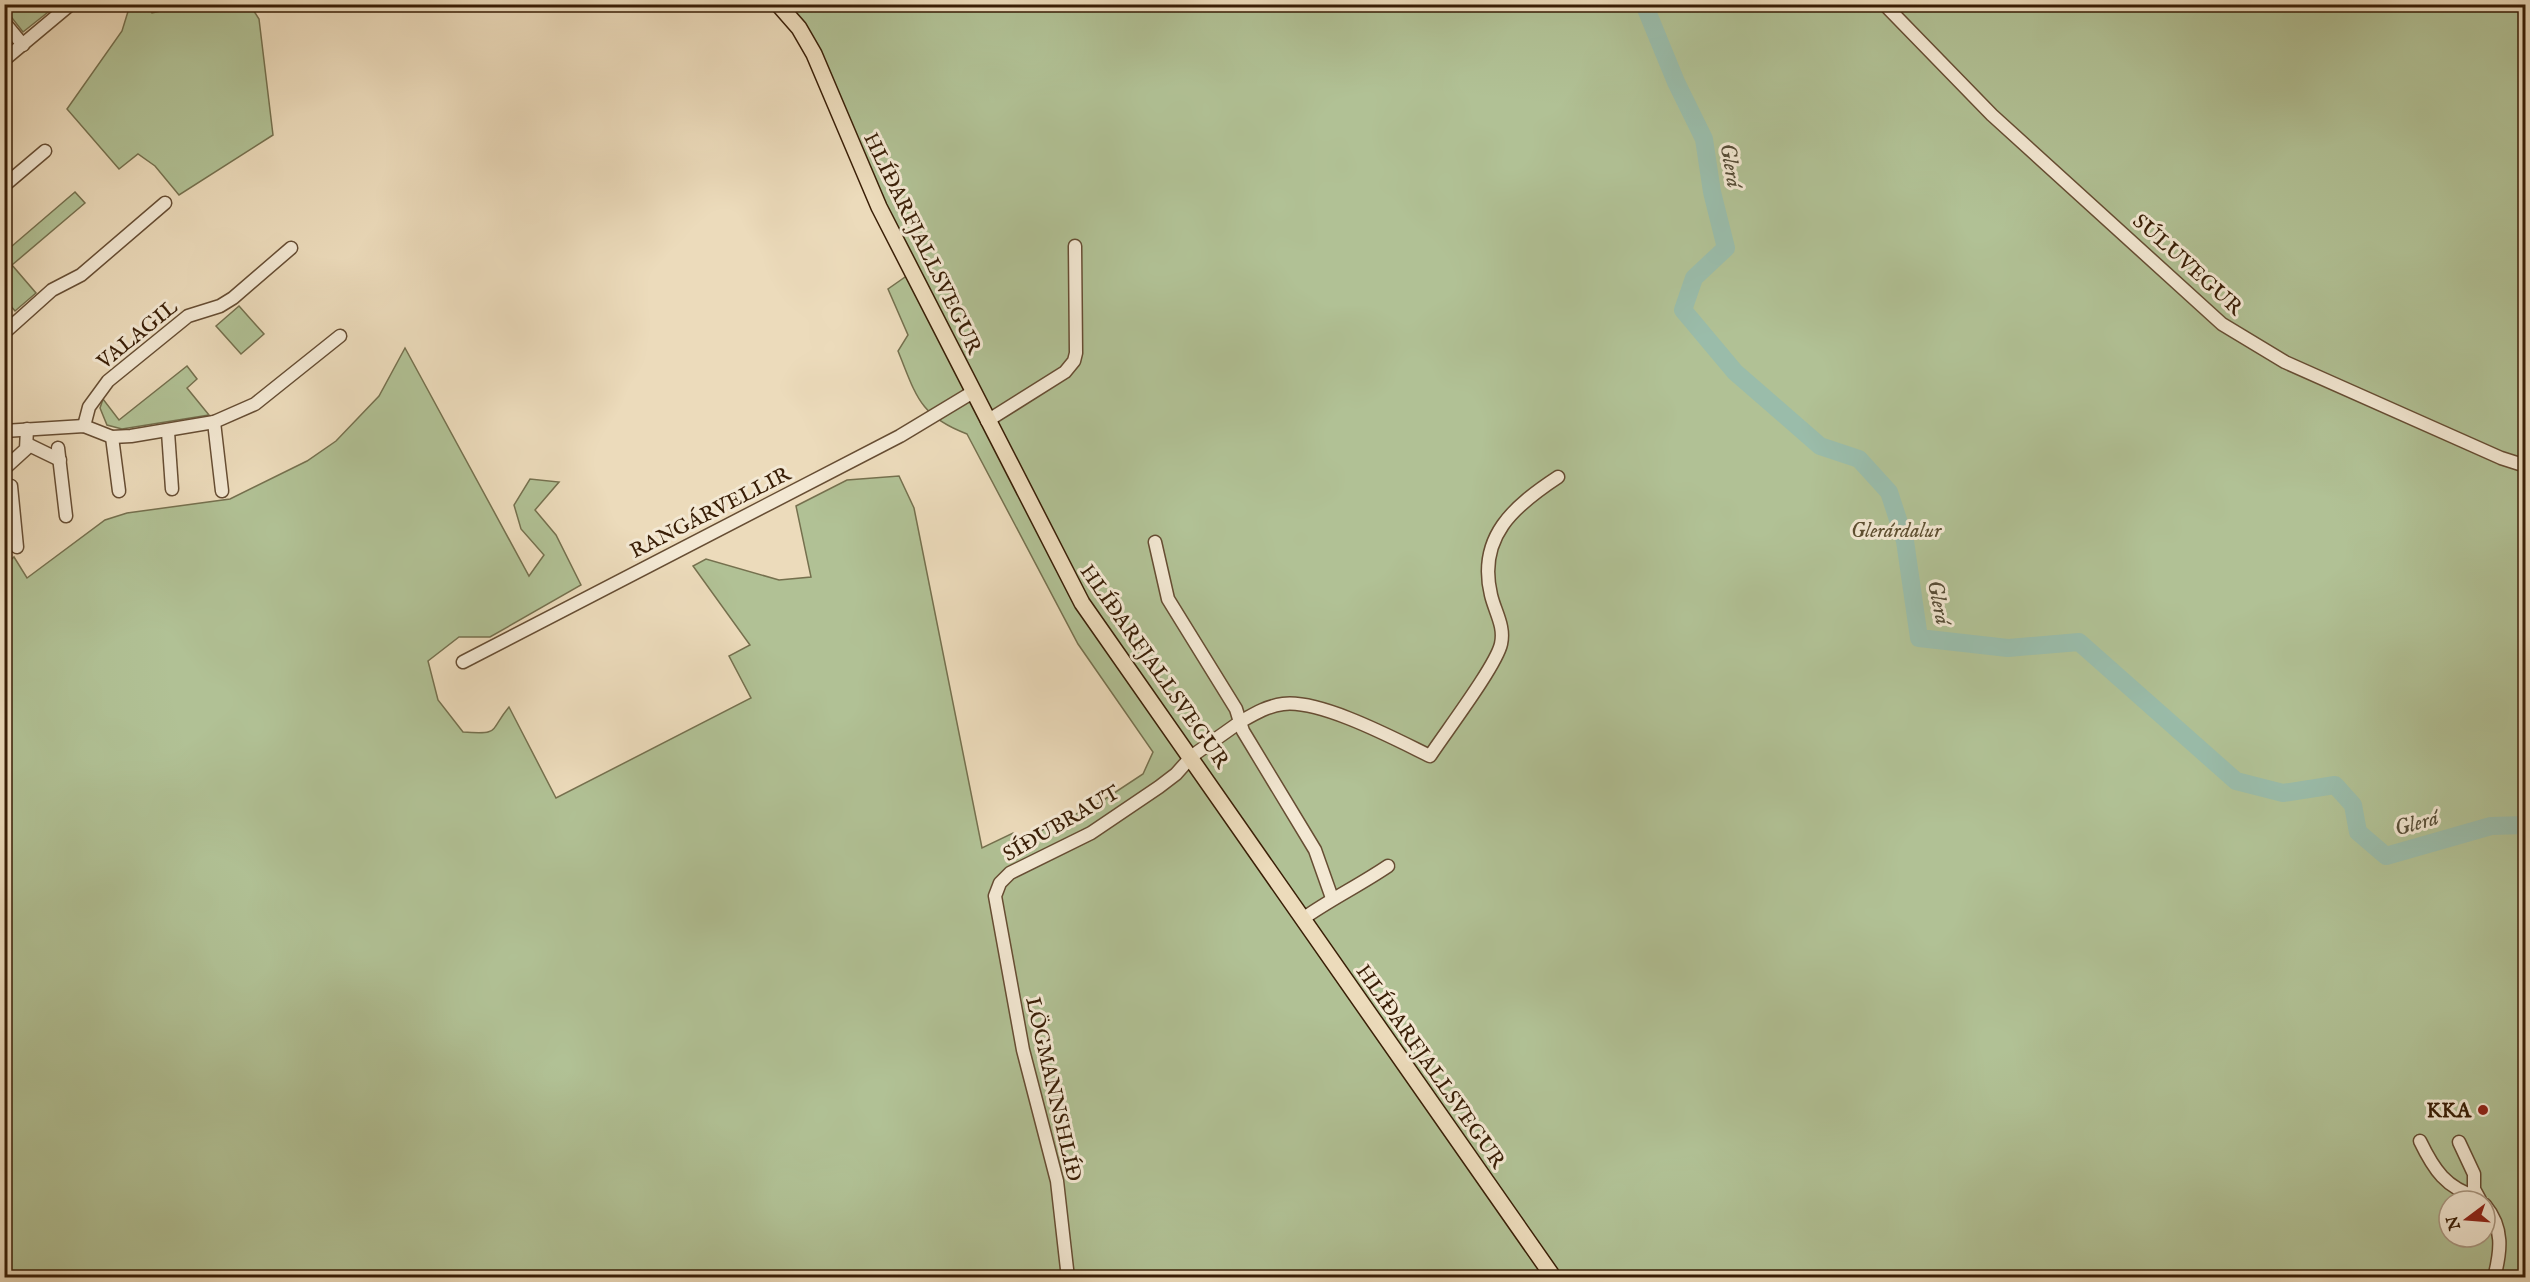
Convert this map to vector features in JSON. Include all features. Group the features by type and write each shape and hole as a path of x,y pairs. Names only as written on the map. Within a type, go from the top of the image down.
{"main road":[{"name":"HLÍÐARFJALLSVEGUR","path":"778,4 800,28 814,54 879,207 1082,603 1127,670 1192,756 1554,1278"}],"street":[{"path":"4,60 71,4"},
{"name":"SÚLUVEGUR","path":"1884,4 1992,115 2222,324 2285,362 2501,458 2526,466"},
{"path":"4,22 23,45"},
{"path":"4,182 6,184 45,150"},
{"path":"4,333 52,290 81,275 165,203"},
{"path":"987,421 1065,372 1074,361 1078,327 1075,246"},
{"name":"VALAGIL","path":"84,426 89,407 108,381 195,311 220,306 233,298 291,248"},
{"path":"4,431 84,426 112,437 168,432 214,422 255,404 340,336"},
{"name":"RANGÁRVELLIR","path":"463,662 900,436 973,392"},
{"path":"214,422 222,491"},
{"path":"4,469 21,456 27,444 27,429"},
{"path":"168,432 172,489"},
{"path":"112,437 119,491"},
{"path":"27,444 59,454 66,516"},
{"name":"SÍÐUBRAUT","path":"996,911 997,890 1010,873 1091,833 1160,787 1192,756 1262,709 1284,703 1362,722 1430,756 1499,650 1502,627 1490,591 1488,571 1491,550 1499,530 1518,504 1558,477"},
{"path":"11,486 8,500 17,547"},
{"path":"1155,542 1168,599 1236,709 1243,731 1315,850 1332,898"},
{"path":"1304,918 1332,898 1346,894 1388,866"},
{"name":"LÖGMANNSHLÍÐ","path":"996,911 1023,1050 1057,1181 1068,1278"},
{"path":"2420,1141 2434,1170 2456,1189"},
{"path":"2459,1142 2474,1174 2478,1189"},
{"path":"2494,1278 2501,1244 2497,1230"}],"green space":[{"path":"5,4 57,5 23,32"},
{"path":"130,5 147,5 152,13 189,5 250,5 259,19 273,135 179,195 155,166 138,154 119,169 67,109 122,31"},
{"name":"Glerárdalur","path":"782,5 2525,5 2525,1277 5,1278 5,565 14,557 27,578 105,520 127,513 230,499 307,461 336,441 379,396 405,348 529,576 544,555 521,529 514,505 530,479 559,482 535,510 556,535 581,585 490,637 459,637 428,661 438,700 463,732 483,733 493,730 509,707 556,798 751,698 729,656 750,645 693,566 706,559 779,580 811,577 796,506 847,480 899,476 914,508 982,848 1013,833 1024,839 1099,803 1143,774 1153,752 1078,644 967,434 938,420 915,392 898,351 908,335 888,289 915,270 821,57"},
{"path":"75,192 85,203 12,265 36,293 15,311 5,299 5,252"},
{"path":"239,306 264,334 241,354 216,326"},
{"path":"187,366 197,379 187,388 209,415 122,429 107,425 100,408 103,399 119,420"}],"waterway":[{"name":"Glerá","path":"1644,4 1676,82 1704,139 1712,192 1726,248 1694,278 1683,310 1735,372 1820,446 1859,459 1889,492 1905,541 1919,638 2008,648 2079,642 2236,781 2283,793 2335,785 2353,805 2358,832 2386,856 2491,826 2526,825"}],"place":[{"name":"KKA","path":"2483,1110"}]}
